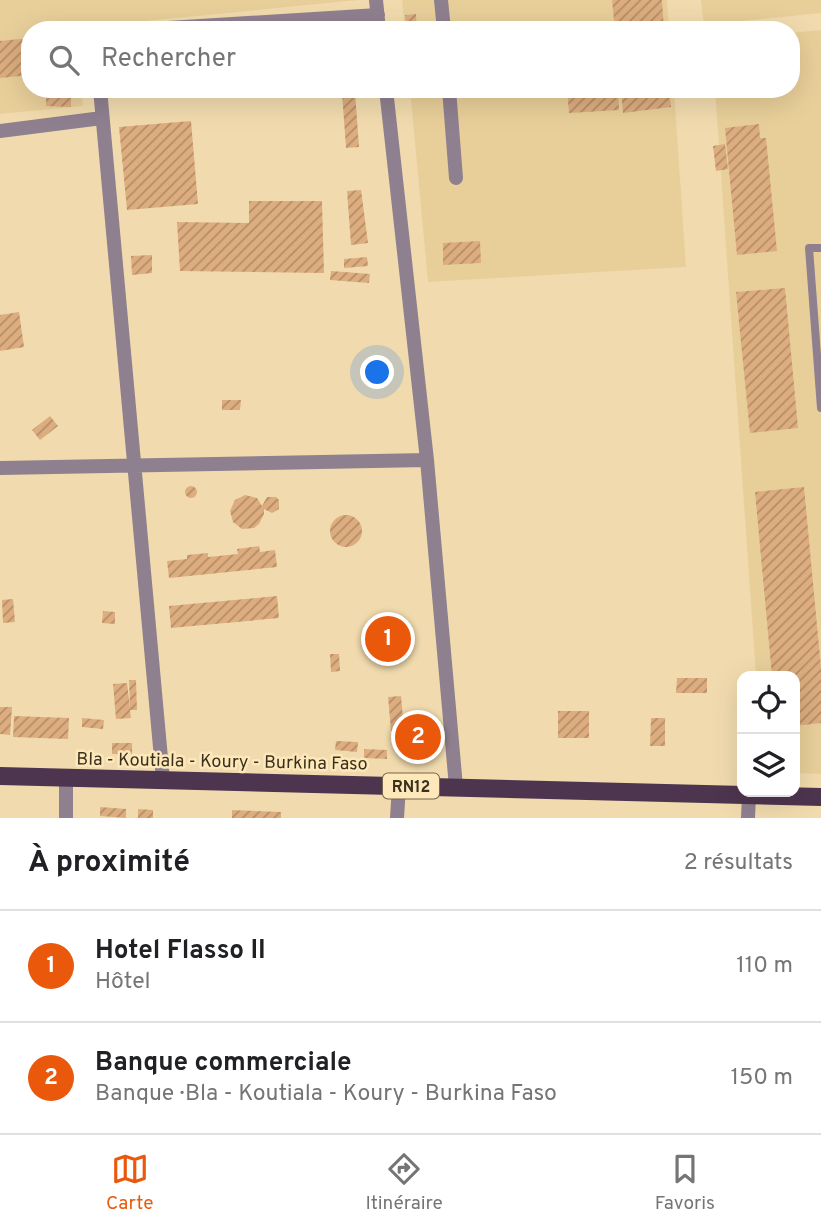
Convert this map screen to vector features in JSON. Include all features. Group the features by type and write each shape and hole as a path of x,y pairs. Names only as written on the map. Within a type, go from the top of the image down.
{"main road":[{"name":"Bla - Koutiala - Koury - Burkina Faso","path":"0,776 737,795"},
{"name":"Bla - Koutiala - Koury - Burkina Faso","path":"800,796 821,797"}],"street":[{"path":"441,0 443,21"},
{"path":"281,21 378,15"},
{"path":"101,98 163,780"},
{"path":"387,98 427,460 456,787"},
{"path":"450,98 456,177"},
{"path":"0,131 102,118"},
{"path":"0,468 427,460"},
{"path":"66,778 66,818"},
{"path":"397,818 399,786"},
{"path":"748,818 749,797"}],"lane":[{"path":"821,248 809,248 821,408"}],"shaded area":[{"path":"0,0 359,0 146,21 21,21 21,98 82,98 83,106 0,114"},
{"path":"402,0 667,0 668,21 404,21"},
{"path":"701,0 821,0 821,13 743,21 704,21"},
{"path":"821,30 821,774 800,773 800,671 756,671 716,98 800,98 800,32"},
{"path":"411,98 675,98 686,267 428,282"}],"building":[{"path":"612,0 662,0 663,21 614,21"},
{"path":"416,14 416,21 405,21 405,15"},
{"path":"21,39 21,76 0,78 0,41"},
{"path":"46,98 71,98 71,107 46,106"},
{"path":"342,98 355,98 359,147 346,148"},
{"path":"568,98 618,98 619,110 569,113"},
{"path":"622,98 670,98 671,107 623,113"},
{"path":"191,121 198,204 127,210 119,127"},
{"path":"759,124 760,138 766,138 777,251 737,255 725,128"},
{"path":"725,144 728,169 716,171 713,146"},
{"path":"361,190 368,243 351,245 347,191"},
{"path":"249,201 322,201 324,273 180,271 177,222 249,223"},
{"path":"480,241 481,263 443,265 443,243"},
{"path":"152,255 152,273 132,275 131,256"},
{"path":"367,257 368,266 344,268 344,259"},
{"path":"331,271 370,274 369,283 330,280"},
{"path":"785,288 798,428 750,433 736,292"},
{"path":"19,312 24,347 0,351 0,315"},
{"path":"222,400 241,400 240,410 222,410"},
{"path":"50,416 58,426 40,440 32,430"},
{"path":"186,487 196,487 196,497 186,497"},
{"path":"804,487 821,668 821,723 800,725 800,671 772,671 755,492"},
{"path":"245,495 257,498 262,506 267,497 276,497 279,500 279,509 272,513 264,509 259,524 254,528 242,529 233,522 230,511 235,500"},
{"path":"346,515 357,520 362,531 357,542 346,547 335,542 330,531 335,520"},
{"path":"259,546 260,552 275,550 277,567 169,578 167,561 187,559 187,555 208,553 208,557 238,554 237,549"},
{"path":"277,596 279,618 171,628 169,606"},
{"path":"13,599 15,622 3,623 2,600"},
{"path":"103,611 115,612 115,624 102,623"},
{"path":"392,617 397,656 378,659 373,620"},
{"path":"330,654 339,654 340,671 331,672"},
{"path":"677,678 707,678 707,693 676,693"},
{"path":"129,680 136,680 137,710 130,710 131,718 116,719 113,684 127,683 130,708"},
{"path":"401,696 404,730 391,731 388,697"},
{"path":"0,707 12,707 10,735 0,734"},
{"path":"558,711 589,711 589,738 558,738"},
{"path":"14,716 69,718 68,739 13,737"},
{"path":"82,718 104,720 103,729 82,727"},
{"path":"651,718 665,718 665,746 650,746"},
{"path":"336,741 358,742 357,752 335,750"},
{"path":"112,743 132,743 132,754 112,754"},
{"path":"364,749 387,750 387,759 364,758"},
{"path":"100,807 126,809 126,818 100,816"},
{"path":"138,809 153,810 153,818 138,818"},
{"path":"232,810 281,812 281,818 232,818"}],"place":[{"name":"Hotel Flasso II","path":"388,639"},
{"name":"Banque commerciale","path":"418,737"}]}
